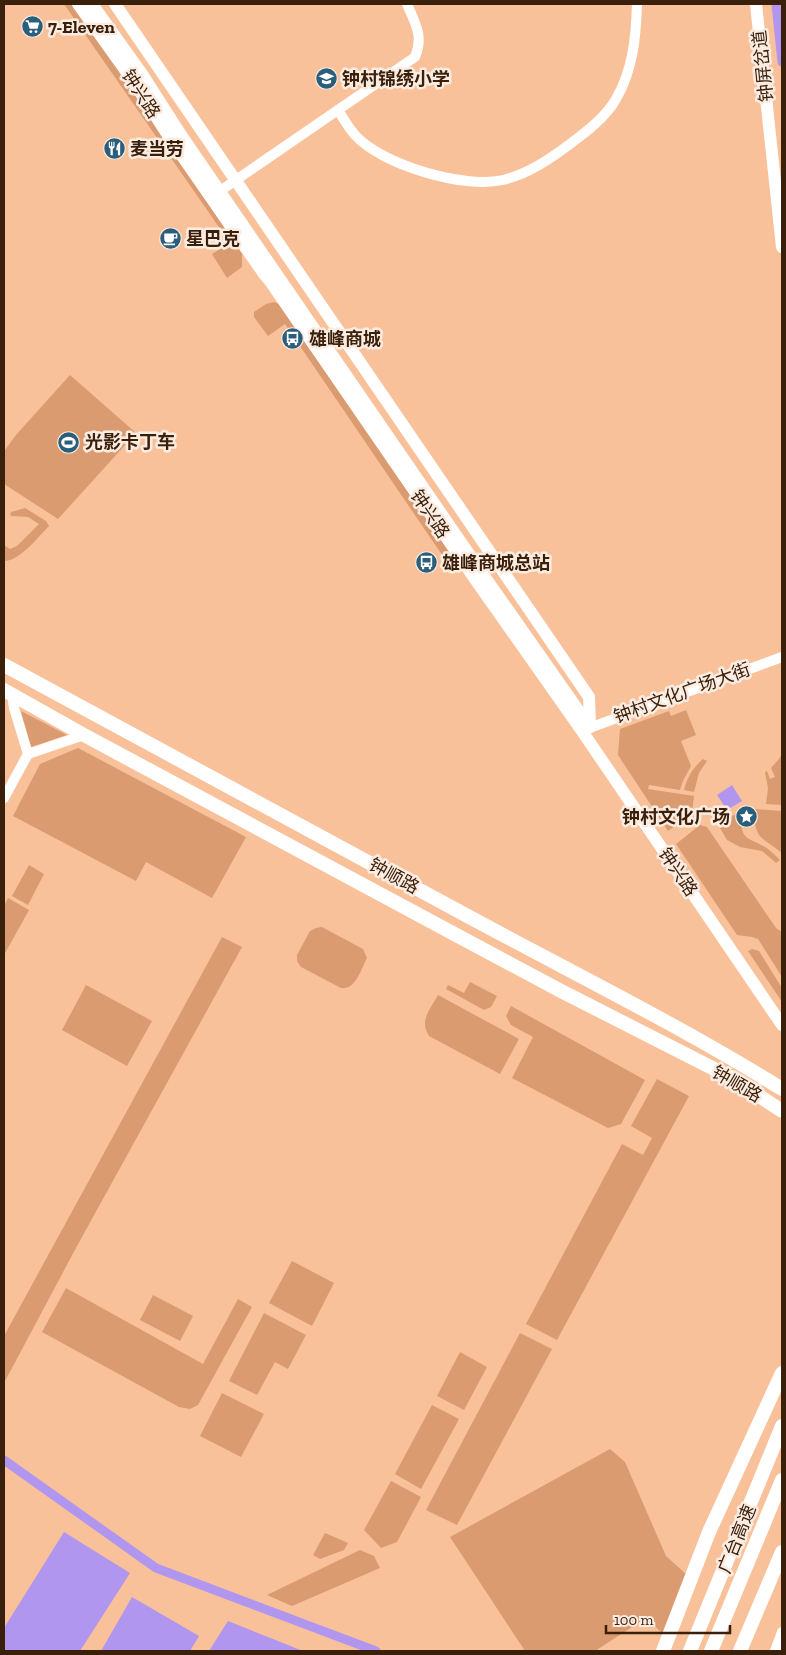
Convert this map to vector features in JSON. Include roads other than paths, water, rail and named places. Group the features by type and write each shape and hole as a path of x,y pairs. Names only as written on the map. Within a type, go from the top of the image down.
{"highway":[{"name":"钟顺路","path":"4,665 573,972 738,1062 782,1089"},
{"name":"钟顺路","path":"8,692 84,735 561,991 730,1077 782,1111"},
{"path":"561,991 573,972"},
{"path":"664,1651 709,1532 782,1373"},
{"name":"广台高速","path":"690,1651 782,1426"},
{"name":"广台高速","path":"711,1651 782,1480"},
{"path":"740,1651 782,1552"}],"main road":[{"name":"钟兴路","path":"78,4 133,81 171,140 475,579 586,729"},
{"name":"钟兴路","path":"92,4 142,74 482,573 782,1025"},
{"path":"115,4 588,697 586,729"},
{"name":"钟屏岔道","path":"756,4 782,247"}],"street":[{"path":"220,191 415,56 419,48 419,34 408,4"},
{"path":"338,110 356,135 378,152 399,164 469,182 486,183 512,177 538,166 562,150 604,116 615,102 624,84 631,62 636,33 637,4"},
{"name":"钟村文化广场大街","path":"586,729 782,657"},
{"path":"8,692 28,754"},
{"path":"4,798 28,754 84,735"},
{"path":"775,1651 782,1632"}],"waterway":[{"path":"776,4 782,62"},
{"path":"4,1460 156,1568 376,1651"}],"place":[{"name":"7-Eleven","path":"32,27"},
{"name":"钟村锦绣小学","path":"326,79"},
{"name":"麦当劳","path":"114,149"},
{"name":"星巴克","path":"170,239"},
{"name":"雄峰商城","path":"293,339"},
{"name":"光影卡丁车","path":"69,442"},
{"name":"雄峰商城总站","path":"426,563"},
{"name":"钟村文化广场","path":"746,817"}]}
